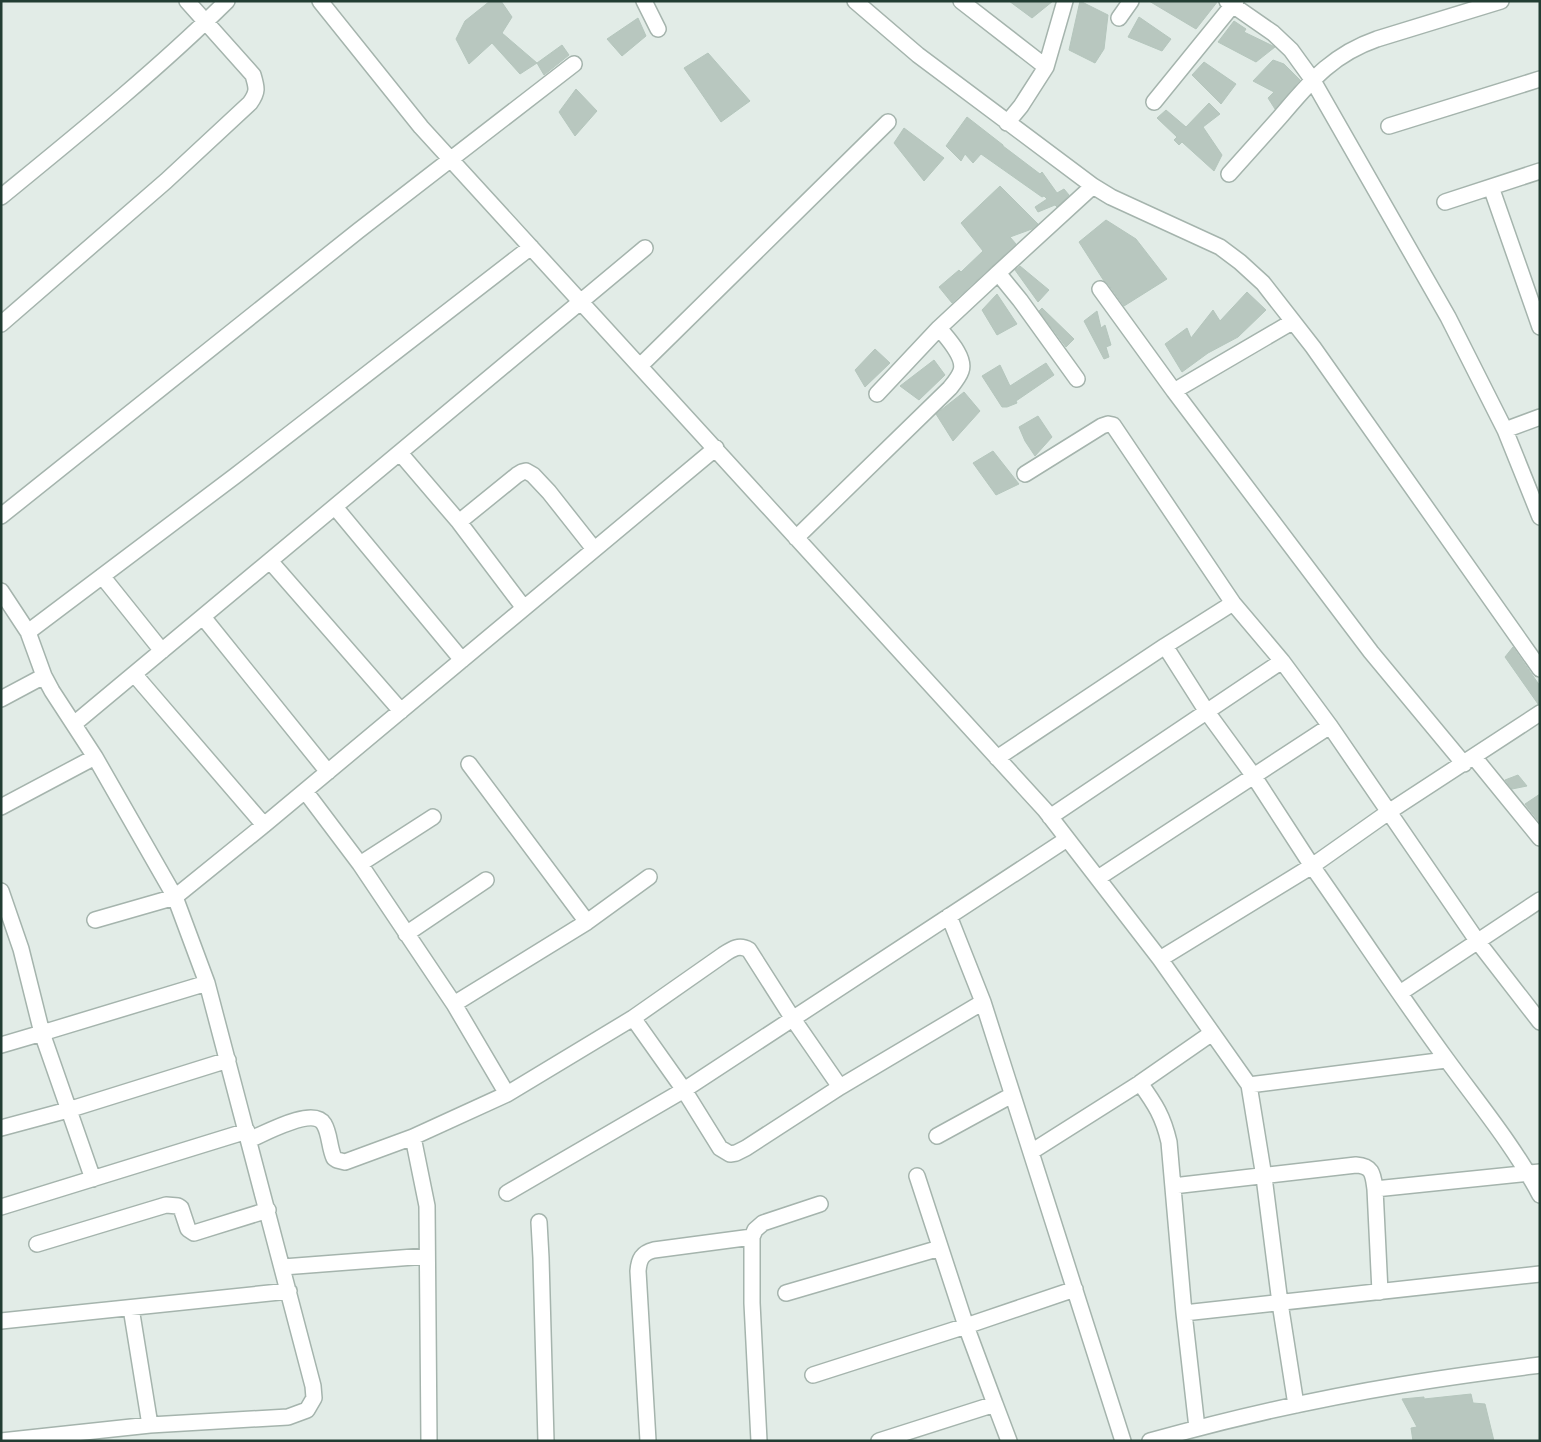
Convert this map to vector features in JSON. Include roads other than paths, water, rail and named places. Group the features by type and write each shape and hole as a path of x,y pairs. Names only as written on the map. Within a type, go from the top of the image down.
{"street":[{"path":"1,324 166,181 250,104 257,94 253,75 187,1"},
{"path":"1,197 91,123 206,22 226,1"},
{"path":"320,1 421,126 1050,817 1160,959 1249,1085 1296,1405"},
{"path":"644,1 658,29"},
{"path":"855,1 918,55 1093,186 1111,197 1220,247 1263,283 1313,347 1540,669"},
{"path":"962,1 1046,67"},
{"path":"1007,123 1021,106 1046,67 1065,1"},
{"path":"1119,18 1131,1"},
{"path":"1229,174 1312,79 1338,58 1364,43 1501,1"},
{"path":"1154,102 1232,2 1273,33 1291,50 1312,79 1448,317 1505,430 1540,517"},
{"path":"1,516 350,237 574,64"},
{"path":"1389,126 1540,79"},
{"path":"640,366 888,122"},
{"path":"1445,202 1540,171"},
{"path":"877,394 939,328 1093,186"},
{"path":"1491,187 1540,327"},
{"path":"28,632 235,476 531,247"},
{"path":"74,724 645,248"},
{"path":"998,273 1020,300 1076,379"},
{"path":"1100,289 1174,391 1371,652 1540,838"},
{"path":"1174,391 1292,322"},
{"path":"796,538 950,388 959,376 962,368 958,352 939,328"},
{"path":"1505,430 1540,417"},
{"path":"1025,474 1102,426 1113,425 1233,603 1282,661 1330,726 1478,942 1540,1022"},
{"path":"95,920 176,897 716,448"},
{"path":"400,453 459,522 524,608"},
{"path":"459,522 517,475 526,472 533,475 549,492 594,549"},
{"path":"335,507 462,660"},
{"path":"270,561 401,711"},
{"path":"102,576 162,651"},
{"path":"1,1441 150,1426 288,1417 307,1410 314,1398 313,1386 283,1267 207,983 176,897 96,758 52,691 44,676 28,632 3,595"},
{"path":"997,758 1233,603"},
{"path":"203,617 328,772"},
{"path":"1165,646 1207,712 1253,775 1312,866 1446,1060 1534,1173 1540,1195"},
{"path":"1050,817 1282,661"},
{"path":"134,674 264,825"},
{"path":"1,699 44,676"},
{"path":"1160,959 1312,866 1390,811 1540,713"},
{"path":"1098,878 1330,726"},
{"path":"1,807 96,758"},
{"path":"469,764 587,922"},
{"path":"304,791 360,864 454,1004 507,1094"},
{"path":"360,864 433,817"},
{"path":"507,1193 684,1090 1067,839"},
{"path":"454,1004 587,922 649,877"},
{"path":"406,934 486,880"},
{"path":"1,890 21,949 42,1033 93,1179"},
{"path":"1400,992 1540,900"},
{"path":"949,916 982,1002 1123,1441"},
{"path":"1,1207 310,1117 317,1118 324,1123 334,1158 345,1162 413,1137 507,1094 633,1018 723,955 738,947 749,950 793,1019 840,1087"},
{"path":"1,1045 207,983"},
{"path":"633,1018 684,1090 720,1148 730,1154 746,1148 840,1087 982,1002"},
{"path":"1031,1152 1140,1083 1212,1033"},
{"path":"1,1128 68,1110 228,1060"},
{"path":"1249,1085 1446,1060"},
{"path":"1140,1083 1160,1112 1169,1142 1184,1313 1198,1428"},
{"path":"937,1136 1012,1095"},
{"path":"413,1137 427,1206 429,1441"},
{"path":"1173,1186 1356,1165 1370,1169 1375,1189 1380,1292"},
{"path":"1375,1189 1534,1173"},
{"path":"917,1176 966,1326 1009,1441"},
{"path":"759,1441 752,1303 752,1237 755,1230 763,1223 820,1204"},
{"path":"37,1244 166,1205 181,1208 188,1229 194,1233 268,1210"},
{"path":"539,1222 546,1441"},
{"path":"648,1441 638,1271 639,1260 643,1255 654,1250 752,1237"},
{"path":"786,1293 940,1248"},
{"path":"283,1267 427,1256"},
{"path":"1184,1313 1540,1274"},
{"path":"812,1375 1075,1289"},
{"path":"1,1321 289,1291"},
{"path":"131,1308 150,1426"},
{"path":"1150,1441 1296,1405 1401,1385 1540,1365"},
{"path":"880,1441 995,1404"}]}
